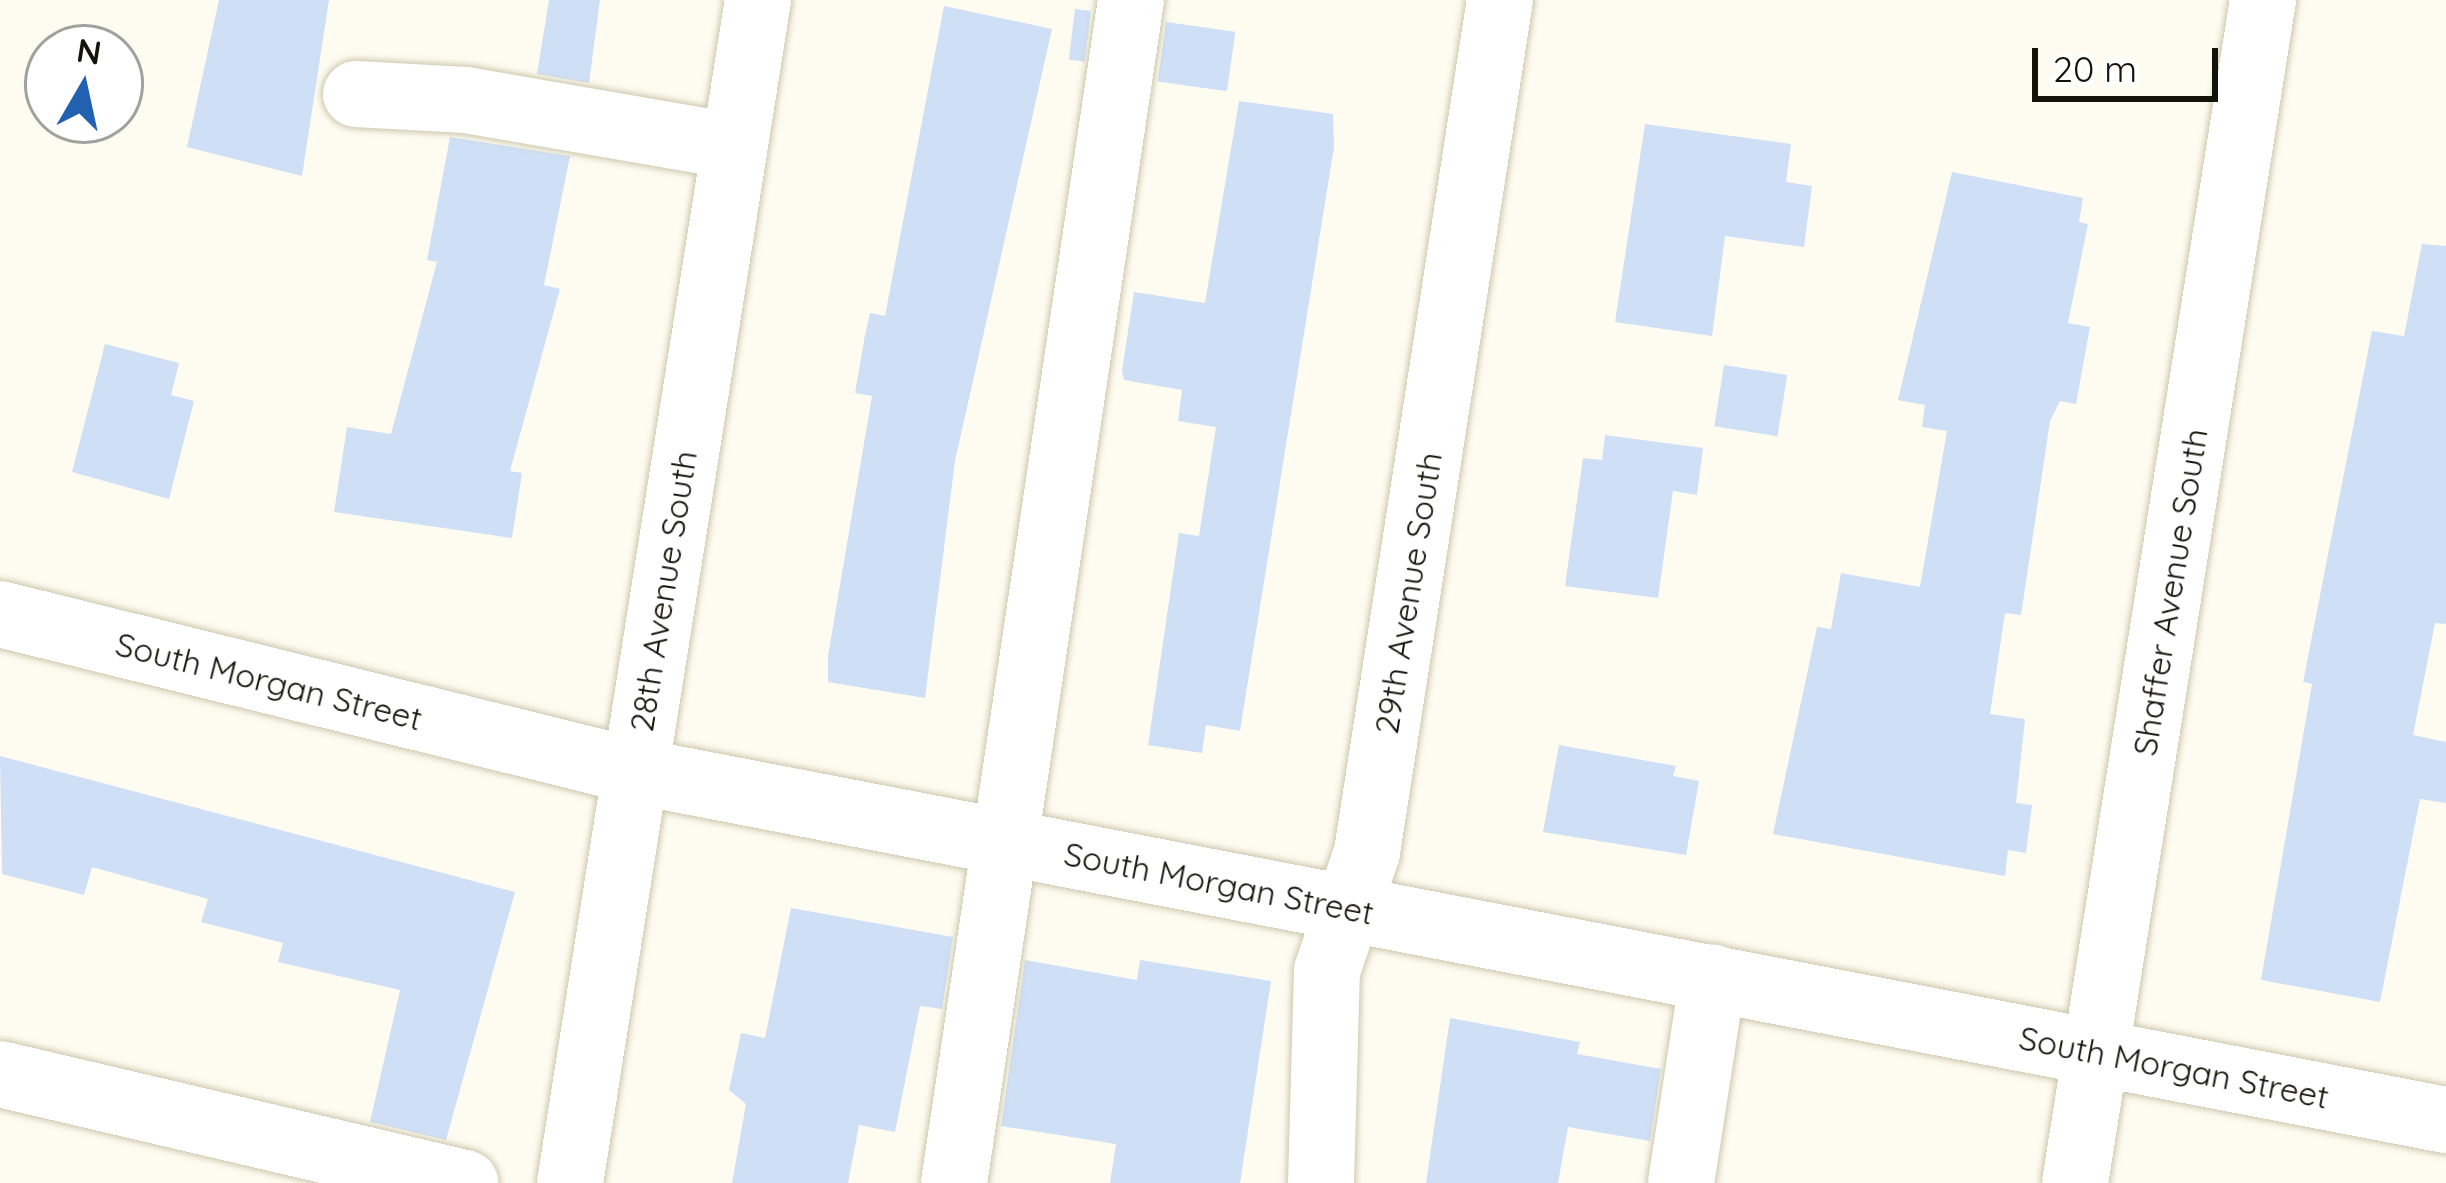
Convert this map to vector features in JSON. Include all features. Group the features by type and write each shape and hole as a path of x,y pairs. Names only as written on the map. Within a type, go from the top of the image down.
{"street":[{"name":"28th Avenue South","path":"570,1183 758,0"},
{"path":"954,1183 1131,0"},
{"name":"29th Avenue South","path":"1321,1183 1328,970 1367,852 1500,0"},
{"name":"Shaffer Avenue South","path":"2075,1183 2263,0"},
{"path":"356,94 466,100 732,146"},
{"name":"South Morgan Street","path":"0,614 635,771 2446,1120"},
{"path":"1681,1183 1713,976"},
{"path":"0,1074 465,1183"}],"building":[{"path":"219,0 329,0 302,176 187,147"},
{"path":"549,0 600,0 589,83 537,74"},
{"path":"944,6 1052,29 955,461 925,698 828,682 828,656 872,396 855,393 865,335 870,313 885,316"},
{"path":"1075,9 1091,11 1085,62 1069,60"},
{"path":"1166,22 1235,32 1227,91 1158,81"},
{"path":"1239,101 1333,114 1334,147 1240,731 1206,725 1202,753 1148,745 1179,533 1199,536 1216,427 1178,421 1182,390 1124,380 1122,371 1134,292 1205,303"},
{"path":"1645,124 1791,144 1786,182 1812,186 1804,247 1725,236 1712,336 1615,322"},
{"path":"450,137 570,156 544,285 560,289 510,471 522,473 512,538 334,512 347,427 391,434 437,262 427,260"},
{"path":"1952,172 2083,198 2079,222 2088,224 2068,323 2090,327 2076,404 2060,401 2050,421 2021,615 2005,613 1990,714 2025,719 2016,803 2032,805 2026,853 2008,850 2005,876 1773,834 1817,627 1831,629 1841,573 1920,587 1947,431 1922,427 1925,405 1898,400"},
{"path":"2422,244 2446,246 2446,624 2435,623 2413,735 2446,742 2446,803 2420,799 2380,1002 2261,980 2312,684 2303,682 2372,331 2404,336"},
{"path":"105,344 179,363 171,395 194,401 169,499 72,472"},
{"path":"1724,365 1787,375 1778,436 1714,426"},
{"path":"1605,435 1703,448 1697,495 1673,491 1658,598 1565,586 1583,458 1602,460"},
{"path":"1559,745 1676,766 1673,776 1699,781 1686,855 1543,832"},
{"path":"0,756 515,892 446,1140 370,1122 400,990 278,962 283,943 201,922 208,899 92,867 84,895 2,874"},
{"path":"791,908 953,937 942,1009 920,1006 895,1132 859,1125 848,1183 732,1183 746,1104 729,1090 741,1033 765,1038"},
{"path":"1025,960 1137,980 1140,960 1271,981 1240,1183 1110,1183 1116,1144 1001,1126"},
{"path":"1450,1018 1580,1042 1577,1054 1661,1069 1650,1141 1568,1127 1558,1183 1426,1183"}]}
